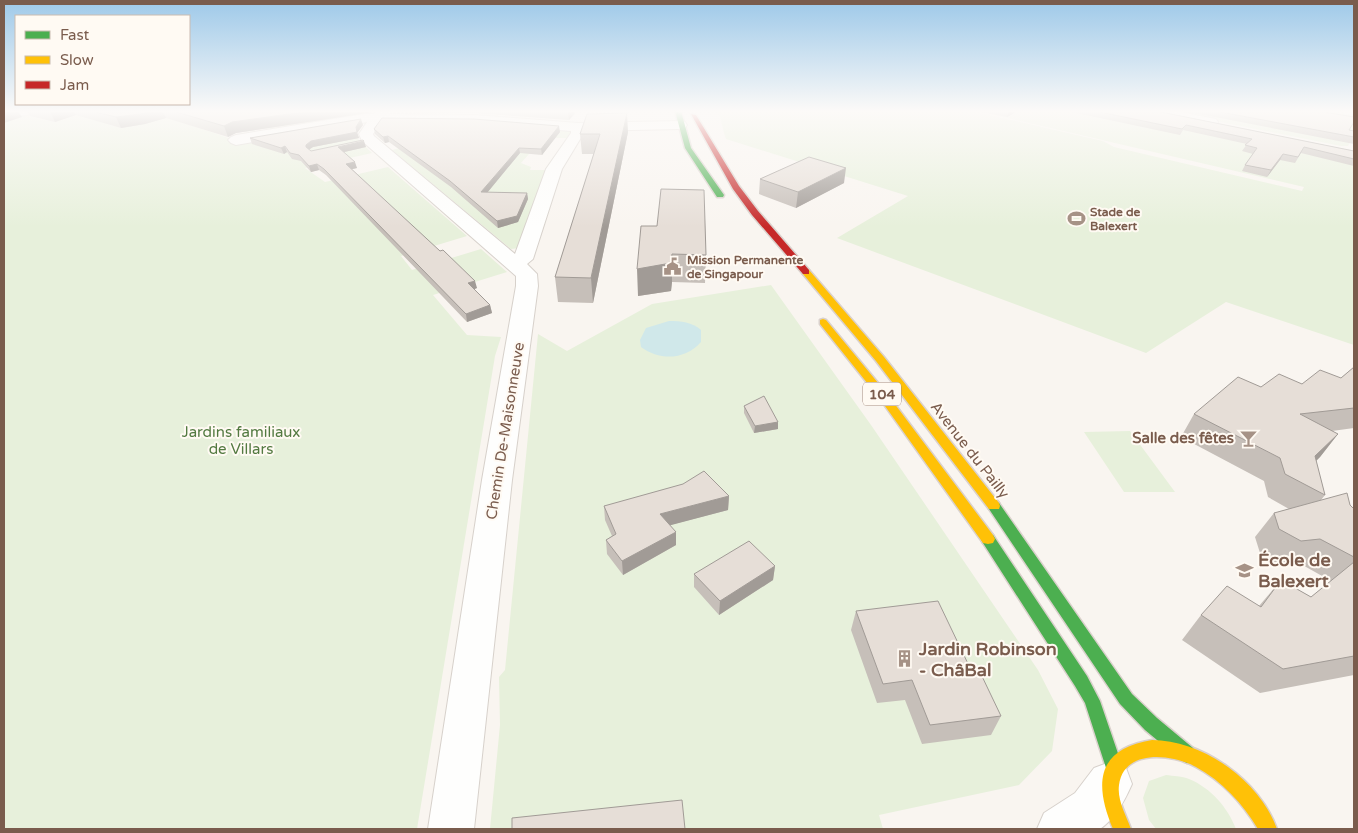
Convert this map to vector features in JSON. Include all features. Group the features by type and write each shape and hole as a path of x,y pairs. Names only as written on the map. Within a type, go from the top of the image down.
{"main road":[{"name":"Avenue du Pailly","path":"689,150 727,204"},
{"name":"Avenue du Pailly","path":"699,150 708,177"},
{"name":"Avenue du Pailly","path":"714,150 736,188 761,220 880,359 974,478 1126,699 1151,724 1187,754"},
{"name":"Avenue du Pailly","path":"718,150 724,166"},
{"name":"104","path":"814,311 884,397 978,524 1080,680 1092,701 1112,776"},
{"path":"1122,829 1112,807 1112,776 1126,755 1143,748 1163,747 1187,754 1214,768 1239,787 1259,812 1268,829"}],"street":[{"name":"Chemin De-Maisonneuve","path":"381,150 526,274 527,286 497,480 450,829"},
{"path":"513,263 523,259 554,169 567,150"},
{"path":"1060,829 1091,809 1112,776"}],"green space":[{"name":"Jardins familiaux de Villars","path":"4,150 369,150 372,153 305,168 325,182 388,167 467,236 401,256 412,270 481,249 507,272 433,295 467,335 501,337 495,356 417,829 4,829"},
{"path":"392,150 536,150 521,163 531,167 530,170 547,170 520,248 511,249"},
{"name":"Stade de Balexert","path":"761,150 1126,150 1302,191 1304,187 1144,150 1329,150 1354,155 1354,345 1226,302 1146,353 837,238 908,196"},
{"path":"771,285 871,425 1038,670 1058,709 1052,751 1019,785 879,815 883,829 490,829 500,725 499,677 505,670 538,334 567,351 652,304"},
{"path":"1130,431 1175,492 1124,492 1084,432"},
{"path":"1166,775 1186,778 1211,793 1223,806 1236,829 1156,829 1149,820 1143,798 1149,781"}],"water":[{"path":"669,321 686,322 698,327 701,330 701,342 688,352 672,356 656,355 641,347 640,340 646,328"}],"building":[{"path":"288,150 341,150 355,162 346,164 475,281 468,283 490,305 466,314 324,169 317,164 309,166 299,155 290,153"},
{"path":"407,150 517,150 481,192 527,193 517,216 497,221 450,181"},
{"path":"595,150 619,150 591,278 555,277"},
{"path":"1256,150 1302,150 1298,157 1283,154 1271,170 1245,165"},
{"path":"1316,150 1354,151 1354,159"},
{"path":"809,157 846,168 798,192 760,179"},
{"path":"661,189 704,190 706,255 672,254 671,263 637,269 641,226 657,226"},
{"path":"1354,367 1354,408 1300,414 1338,434 1315,456 1325,495 1285,474 1280,458 1194,414 1238,377 1261,387 1279,374 1302,384 1320,370 1341,378"},
{"path":"764,396 778,422 755,426 744,406"},
{"path":"704,471 729,496 660,514 676,532 622,561 606,540 616,534 604,506 683,484"},
{"path":"1347,493 1350,505 1354,509 1354,557 1320,539 1301,541 1279,529 1274,513"},
{"path":"749,541 775,566 720,601 694,574"},
{"path":"1354,562 1354,656 1283,669 1201,615 1227,586 1261,607 1281,580 1311,597"},
{"name":"Jardin Robinson - ChâBal","path":"938,601 971,670 979,670 1001,716 930,725 912,680 883,684 856,611"},
{"path":"682,800 685,829 512,829 512,818"}],"traffic: fast":[{"path":"689,150 720,195"},
{"path":"994,506 1126,699 1151,724 1187,754"},
{"path":"988,539 1081,681 1092,701 1114,768"}],"traffic: slow":[{"path":"806,272 880,359 994,506"},
{"path":"823,322 884,397 988,539"},
{"path":"1122,829 1113,807 1111,796 1110,785 1113,772 1120,762 1129,755 1140,750 1152,748 1177,750 1214,767 1235,785 1253,805 1268,829"}],"traffic: jam":[{"path":"714,150 736,187 755,213 806,272"}],"place":[{"name":"Stade de Balexert","path":"1076,219"},
{"name":"Mission Permanente de Singapour","path":"673,267"},
{"name":"Salle des fêtes","path":"1248,438"},
{"name":"École de Balexert","path":"1244,570"},
{"name":"Jardin Robinson - ChâBal","path":"905,659"}]}
